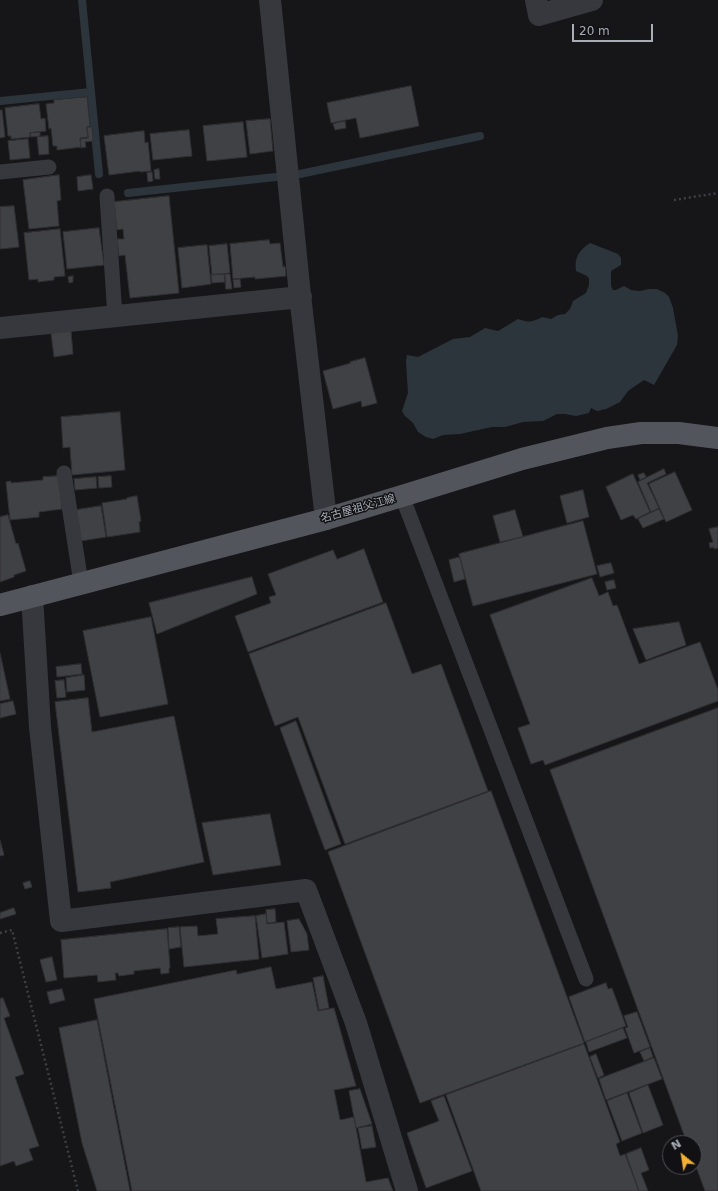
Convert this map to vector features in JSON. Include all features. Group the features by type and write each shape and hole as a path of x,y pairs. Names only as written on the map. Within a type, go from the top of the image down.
{"main road":[{"name":"名古屋祖父江線","path":"0,605 326,519 522,458 607,438 641,433 679,433 718,438"}],"street":[{"path":"270,0 326,519"},
{"path":"536,0 539,15 592,0"},
{"path":"0,328 301,297"},
{"path":"32,596 40,727 61,921 306,890 356,1023 407,1191"}],"lane":[{"path":"0,172 49,167"},
{"path":"107,196 116,317"},
{"path":"64,473 81,583"},
{"path":"402,496 586,979"}],"path":[{"path":"674,200 718,193"},
{"path":"0,933 12,930 78,1191"}],"shaded area":[{"path":"590,243 618,254 621,258 621,265 611,271 611,286 613,290 624,286 631,290 640,291 657,289 669,297 673,308 678,336 677,345 654,385 644,380 628,391 620,402 606,409 597,411 591,408 589,413 576,416 557,414 543,421 523,422 505,427 492,427 460,434 443,435 433,439 418,432 413,423 402,411 408,393 407,355 418,357 453,339 470,337 485,328 498,331 518,319 530,321 542,317 551,319 558,315 565,314 570,309 573,301 586,293 589,285 589,279 587,276 576,271 576,262 580,252"}],"building":[{"path":"411,86 419,126 360,138 356,118 331,123 327,103"},
{"path":"87,97 90,126 87,127 88,137 80,138 81,147 57,150 57,146 53,146 46,104 54,103 54,100"},
{"path":"39,104 41,119 45,118 46,131 30,133 30,137 11,139 11,136 8,136 5,108"},
{"path":"0,110 2,110 5,137 0,138"},
{"path":"270,119 273,151 250,154 246,121"},
{"path":"345,121 346,128 335,130 333,124"},
{"path":"243,122 247,157 207,161 203,126"},
{"path":"87,127 92,127 93,141 85,142 86,147 81,148 80,139 88,138"},
{"path":"189,130 192,156 153,160 150,134"},
{"path":"144,131 145,143 148,142 151,171 109,175 104,136"},
{"path":"40,132 40,136 31,137 30,133"},
{"path":"48,136 49,154 39,155 37,137"},
{"path":"28,139 30,158 10,160 8,141"},
{"path":"159,169 160,179 155,179 154,170"},
{"path":"152,172 153,181 148,182 147,173"},
{"path":"59,175 61,200 57,201 59,226 29,229 23,180"},
{"path":"91,175 93,189 78,191 77,177"},
{"path":"169,196 179,293 130,298 125,255 119,256 117,239 124,239 123,229 117,230 114,202"},
{"path":"14,206 19,247 0,249 0,207"},
{"path":"99,228 104,265 67,269 63,232"},
{"path":"60,229 65,276 54,277 54,280 38,282 38,279 29,280 24,233"},
{"path":"269,240 270,244 280,243 283,267 285,266 286,276 255,279 255,277 233,279 230,244"},
{"path":"227,244 230,273 212,275 209,246"},
{"path":"207,245 211,284 182,288 178,248"},
{"path":"224,274 225,282 212,283 211,275"},
{"path":"225,274 230,274 232,289 226,289"},
{"path":"73,276 73,282 69,283 68,277"},
{"path":"240,279 241,287 234,288 233,280"},
{"path":"71,331 73,354 54,357 51,333"},
{"path":"365,358 377,403 362,407 361,401 333,409 323,371"},
{"path":"120,412 125,470 72,475 70,447 63,448 61,417"},
{"path":"664,469 666,474 647,483 659,508 651,512 638,482"},
{"path":"675,472 692,510 666,522 649,484"},
{"path":"644,473 646,477 640,480 638,475"},
{"path":"633,474 650,512 636,519 633,515 621,520 606,487"},
{"path":"59,476 62,509 39,512 39,517 10,520 6,482 11,481 11,483 43,480 43,477"},
{"path":"111,476 112,487 99,488 98,477"},
{"path":"96,477 97,488 75,490 74,479"},
{"path":"583,490 589,517 567,523 560,496"},
{"path":"137,496 141,521 139,522 140,532 107,537 102,503"},
{"path":"101,506 106,537 81,541 76,510"},
{"path":"659,509 664,519 643,528 638,519"},
{"path":"515,510 523,537 500,542 493,516"},
{"path":"8,515 16,544 18,543 26,571 0,582 0,517"},
{"path":"583,521 597,574 473,606 459,554"},
{"path":"718,527 718,548 710,548 709,543 713,542 709,529"},
{"path":"364,549 383,602 248,652 235,616 271,603 269,597 276,595 268,574 333,550 337,559"},
{"path":"460,557 465,579 454,582 449,560"},
{"path":"611,563 614,573 600,577 597,566"},
{"path":"252,577 257,594 157,634 149,603"},
{"path":"592,578 599,596 608,592 613,606 617,605 639,664 700,642 718,690 718,701 545,765 543,760 531,764 518,728 530,724 490,615"},
{"path":"614,580 616,588 607,590 605,582"},
{"path":"386,603 412,674 441,664 488,791 345,844 298,717 275,726 249,654"},
{"path":"151,617 168,704 100,717 83,631"},
{"path":"679,622 686,645 646,660 633,629"},
{"path":"0,653 10,699 0,701"},
{"path":"81,664 82,674 57,677 56,667"},
{"path":"84,675 85,690 67,692 66,678"},
{"path":"64,680 66,697 57,698 55,681"},
{"path":"88,698 92,732 174,716 204,862 110,882 111,888 78,892 55,702"},
{"path":"13,701 16,714 0,718 0,704"},
{"path":"718,708 718,1191 705,1191 699,1175 702,1175 702,1135 684,1135 550,770"},
{"path":"296,721 341,844 325,850 280,728"},
{"path":"491,791 584,1043 420,1103 328,852"},
{"path":"270,814 281,865 213,875 202,823"},
{"path":"0,840 4,855 0,856"},
{"path":"30,881 32,887 25,889 23,883"},
{"path":"14,908 16,914 0,919 0,913"},
{"path":"275,909 276,922 267,923 266,910"},
{"path":"266,914 267,924 284,922 288,954 262,958 256,916"},
{"path":"255,916 259,959 184,967 180,927 197,926 198,936 218,934 216,919"},
{"path":"299,919 307,934 309,950 291,952 287,921"},
{"path":"179,927 181,947 169,949 168,928"},
{"path":"167,929 170,967 169,973 161,974 160,968 134,971 134,974 119,976 118,973 115,973 116,980 98,982 97,975 64,978 61,940"},
{"path":"52,957 57,980 46,982 40,960"},
{"path":"271,967 276,989 312,982 318,1011 334,1008 356,1086 334,1090 340,1120 354,1117 366,1182 388,1178 393,1191 132,1191 94,999 236,970 237,974"},
{"path":"323,976 329,1008 319,1010 313,978"},
{"path":"606,983 608,989 612,988 626,1026 585,1042 569,997"},
{"path":"62,989 65,1000 50,1004 47,992"},
{"path":"3,998 10,1016 4,1018 24,1074 15,1077 39,1146 29,1149 33,1160 16,1166 14,1161 0,1166 0,999"},
{"path":"637,1012 650,1047 634,1053 625,1028 628,1027 624,1016"},
{"path":"97,1020 130,1191 97,1191 82,1143 59,1028"},
{"path":"623,1028 627,1038 589,1052 586,1042"},
{"path":"584,1044 620,1142 616,1144 620,1156 625,1154 639,1191 481,1191 446,1095"},
{"path":"650,1048 653,1057 644,1061 640,1052"},
{"path":"596,1054 604,1075 598,1078 590,1057"},
{"path":"654,1058 662,1079 606,1100 599,1079"},
{"path":"648,1085 663,1125 643,1133 629,1093"},
{"path":"360,1089 372,1124 356,1128 349,1091"},
{"path":"627,1093 642,1133 622,1141 607,1101"},
{"path":"444,1096 472,1171 426,1188 407,1133 439,1121 431,1101"},
{"path":"372,1126 376,1147 362,1149 358,1128"},
{"path":"641,1148 649,1170 641,1173 648,1191 639,1191 626,1154"}],"waterway":[{"path":"82,0 99,174"},
{"path":"0,101 91,92"},
{"path":"300,174 480,136"},
{"path":"128,193 276,177"}]}
